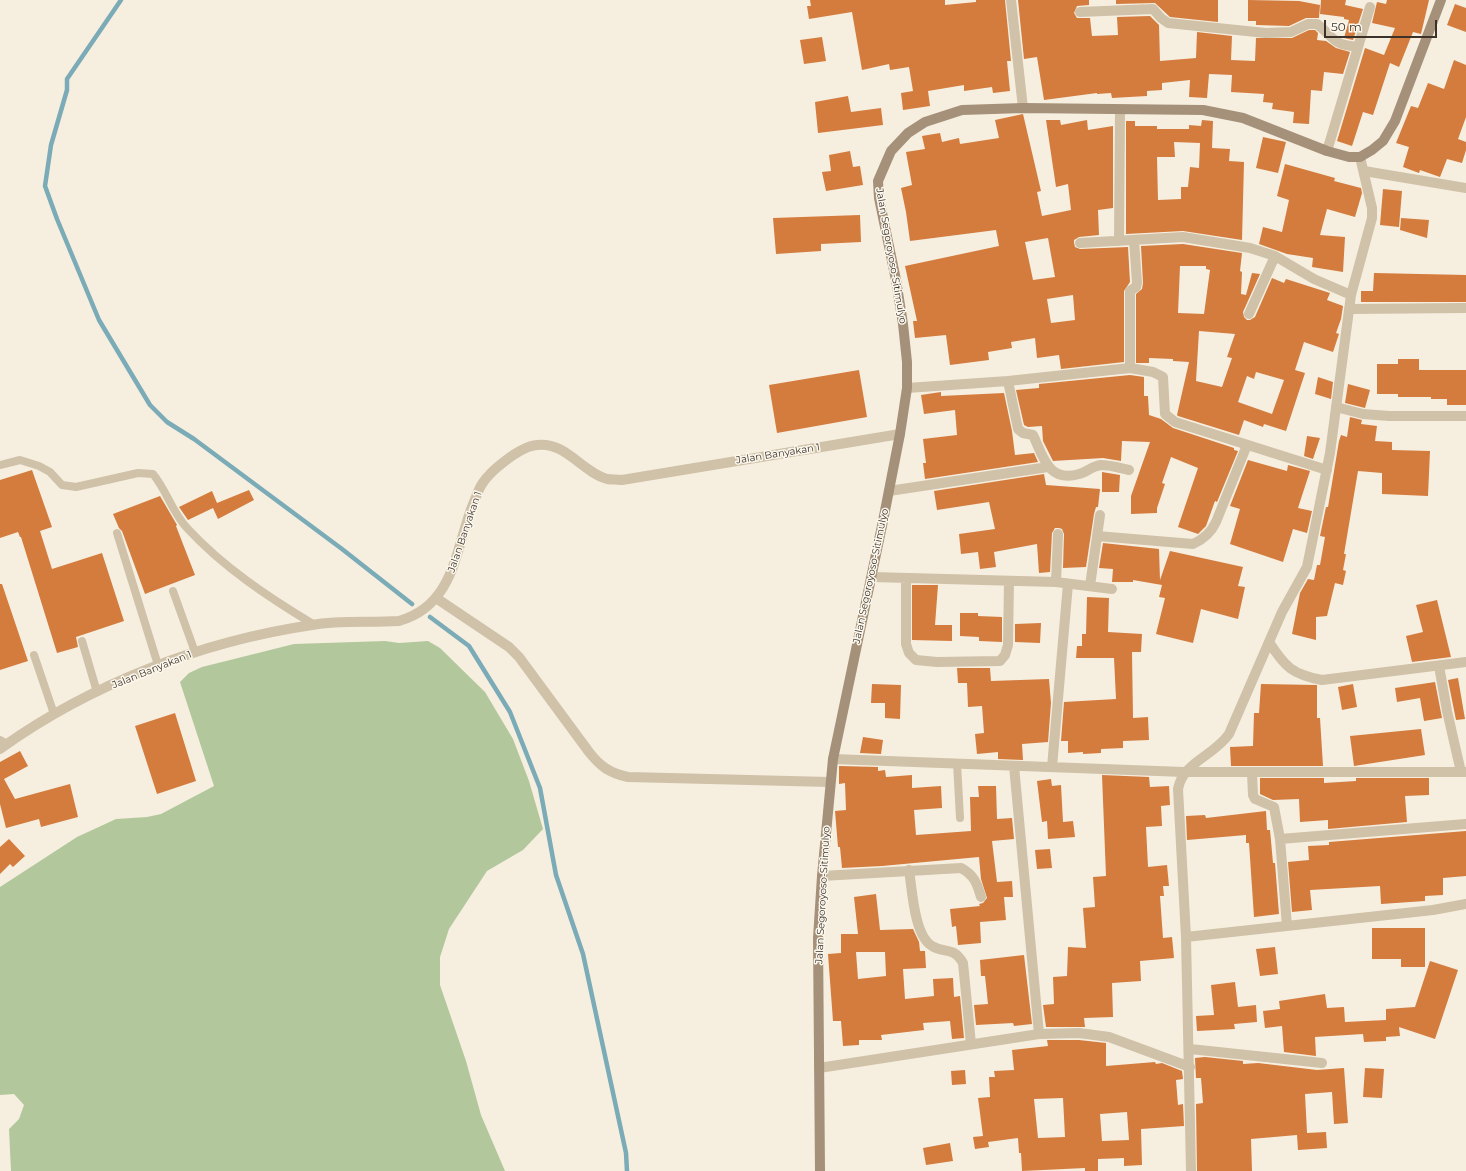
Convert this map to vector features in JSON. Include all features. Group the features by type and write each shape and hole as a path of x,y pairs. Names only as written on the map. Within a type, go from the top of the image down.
{"main road":[{"path":"1360,157 1372,150 1383,140 1395,121 1441,0"},
{"name":"Jalan Segoroyoso-Sitimulyo","path":"820,1171 818,938 830,782 840,717 872,577 900,434 907,388 907,362 903,324 896,280 879,198 878,182 897,143 925,122 962,110 1023,108 1203,110 1230,114 1270,127 1327,151 1348,157 1360,157"}],"street":[{"path":"1011,0 1023,108"},
{"path":"1327,151 1370,7"},
{"path":"1080,12 1153,9 1168,23 1246,32 1291,32 1308,24 1317,24 1332,40 1340,45 1358,47"},
{"path":"1118,241 1120,110"},
{"path":"1191,1171 1190,1049 1178,789 1184,772 1218,747 1229,734 1286,604 1307,567 1327,470 1351,295 1372,218 1372,208 1360,157"},
{"path":"1364,171 1466,188"},
{"path":"1080,243 1182,238 1250,248 1275,256 1314,279 1351,295"},
{"path":"1130,368 1130,291 1136,287 1137,283 1134,240"},
{"path":"1249,314 1275,256"},
{"path":"1349,309 1466,308"},
{"path":"907,388 1008,382 1130,368 1153,372 1163,377 1164,408 1165,414 1170,419 1327,470"},
{"path":"1008,382 1018,428 1023,433 1033,435 1048,467 1057,474 1070,476 1102,465 1129,470"},
{"path":"1336,407 1363,414 1388,416 1466,416"},
{"name":"Jalan Banyakan 1","path":"2,744 54,714 97,692 158,665 195,652 241,638 313,624 354,621 399,621 412,617 436,598 451,575 469,514 481,485 501,464 515,453 538,445 558,448 587,468 606,478 622,480 900,434"},
{"path":"1097,536 1193,544 1204,539 1213,529 1247,445"},
{"path":"889,491 1048,467"},
{"path":"1090,586 1100,515"},
{"path":"1056,582 1058,534"},
{"path":"872,577 1056,582 1112,589"},
{"path":"906,578 905,633 909,653 916,660 937,662 1000,661 1005,655 1008,645 1009,581"},
{"path":"1052,767 1068,584"},
{"path":"436,598 514,652 589,752 600,765 613,774 628,777 830,782"},
{"path":"1269,642 1283,663 1303,676 1322,680 1466,662"},
{"path":"833,759 1184,772 1464,772 1447,711 1439,666"},
{"path":"1014,766 1039,1034"},
{"path":"1252,773 1253,795 1255,799 1274,807 1280,839 1287,926"},
{"path":"1280,839 1466,824"},
{"path":"822,876 961,868 969,872 976,880 981,897"},
{"path":"910,870 918,920 923,939 932,946 951,950 959,956 963,963 971,1044"},
{"path":"1186,937 1433,910 1466,904"},
{"path":"819,1068 1039,1034 1079,1033 1109,1037 1190,1067"},
{"path":"1190,1049 1322,1063"}],"lane":[{"path":"0,465 20,460 39,466 50,472 62,484 76,487 138,473 153,474 161,484 169,502 191,532 223,562 274,601 313,624"},
{"path":"117,533 158,665"},
{"path":"173,591 195,652"},
{"path":"82,641 97,692"},
{"path":"34,655 54,714"},
{"path":"957,764 960,818"}],"green space":[{"path":"385,641 399,643 428,641 440,648 485,692 513,739 529,781 543,829 523,850 487,871 449,929 440,957 440,985 466,1061 481,1115 505,1171 11,1171 9,1129 19,1119 24,1105 14,1094 0,1095 0,887 77,837 116,819 147,817 161,814 214,786 180,682 189,673 202,667 294,644"}],"building":[{"path":"810,0 945,0 945,5 976,2 976,0 1005,0 1011,61 1007,61 1010,91 993,93 992,87 964,91 964,85 928,91 930,106 903,110 901,93 913,91 909,67 890,70 889,64 862,70 852,12 809,19 807,6 811,6"},
{"path":"1018,0 1089,0 1089,5 1077,6 1074,13 1077,18 1090,18 1092,36 1118,35 1117,17 1150,16 1159,25 1160,61 1196,58 1197,32 1232,36 1231,60 1255,61 1256,38 1292,38 1309,30 1315,30 1318,33 1317,40 1326,41 1336,48 1350,52 1343,74 1324,72 1322,91 1311,90 1309,124 1293,123 1294,112 1272,109 1273,103 1263,102 1264,94 1231,92 1232,75 1209,74 1207,98 1189,97 1190,80 1162,83 1162,90 1147,91 1147,96 1112,98 1111,93 1097,93 1044,100 1037,57 1024,59"},
{"path":"1116,0 1218,0 1218,22 1170,17 1155,3 1116,4"},
{"path":"1248,0 1299,1 1320,5 1319,18 1306,18 1289,26 1256,25 1256,21 1248,21"},
{"path":"1321,0 1346,0 1345,5 1363,9 1353,40 1344,38 1349,20 1344,19 1344,17 1320,14"},
{"path":"1387,0 1429,0 1421,34 1413,32 1399,67 1390,63 1373,115 1363,112 1352,146 1337,141 1365,48 1384,55 1395,28 1372,23 1377,2 1386,4"},
{"path":"1455,4 1466,8 1466,32 1447,25"},
{"path":"822,37 826,61 804,64 800,40"},
{"path":"1454,60 1466,65 1466,117 1458,139 1466,142 1466,150 1462,163 1447,159 1440,177 1420,170 1419,173 1403,167 1409,147 1396,143 1411,106 1418,108 1428,83 1444,89"},
{"path":"848,96 851,112 881,108 883,125 818,133 815,102"},
{"path":"1023,114 1041,191 1037,192 1042,216 1071,210 1068,184 1056,187 1046,120 1060,120 1061,125 1087,120 1088,130 1113,126 1113,208 1098,210 1099,235 1079,237 1074,240 1074,243 1075,247 1080,249 1128,247 1130,282 1124,291 1124,362 1061,369 1059,355 1037,358 1035,338 1011,342 1012,348 988,352 989,360 950,365 946,335 915,338 913,321 917,321 905,266 999,246 996,230 910,241 901,188 912,185 906,152 925,149 922,136 940,133 942,142 959,138 960,144 999,138 995,120","holes":["1048,238 1055,277 1033,280 1025,242","1073,295 1075,320 1051,323 1047,299"]},
{"path":"1202,120 1213,121 1212,148 1230,149 1229,161 1244,162 1242,240 1183,231 1126,234 1126,121 1135,121 1135,126 1157,126 1157,129 1189,129 1189,125 1201,126","holes":["1174,142 1200,143 1199,168 1190,167 1188,187 1181,187 1181,199 1158,200 1157,157 1175,157"]},
{"path":"1263,137 1286,142 1278,173 1256,168"},
{"path":"850,151 853,167 860,166 863,185 826,191 822,172 831,171 829,155"},
{"path":"1285,164 1335,178 1334,181 1361,188 1362,193 1355,217 1327,209 1320,235 1345,237 1343,272 1312,267 1313,258 1287,254 1259,244 1263,227 1282,232 1289,200 1277,196"},
{"path":"1383,189 1402,191 1399,227 1380,225"},
{"path":"860,215 861,242 821,244 821,251 776,254 773,218"},
{"path":"1401,218 1429,220 1427,238 1400,230"},
{"path":"1183,244 1242,253 1240,271 1242,272 1241,294 1246,295 1252,273 1260,274 1243,312 1244,317 1247,320 1255,317 1272,278 1284,283 1286,279 1330,293 1327,300 1343,306 1341,319 1336,333 1339,334 1333,352 1304,342 1295,370 1305,373 1286,431 1264,424 1263,427 1244,420 1239,435 1178,416 1189,362 1173,361 1173,359 1149,358 1149,363 1136,363 1136,294 1142,289 1143,283 1141,246","holes":["1180,266 1206,266 1206,269 1210,270 1204,314 1178,313","1199,331 1235,334 1227,357 1232,358 1222,387 1196,381","1256,372 1284,380 1272,414 1238,402 1247,376 1254,379"]},
{"path":"1374,273 1466,275 1466,302 1361,302 1361,291 1373,291"},
{"path":"1398,359 1419,359 1419,370 1466,370 1466,405 1447,405 1447,399 1431,399 1431,397 1398,397 1398,394 1377,394 1377,364 1398,364"},
{"path":"859,370 867,417 777,433 769,385"},
{"path":"1130,375 1144,377 1144,396 1148,396 1149,415 1161,419 1173,428 1234,448 1234,450 1238,451 1217,502 1215,501 1206,526 1198,534 1178,527 1198,468 1171,457 1162,483 1165,484 1157,508 1157,513 1131,514 1131,496 1150,442 1122,441 1121,461 1103,458 1053,461 1043,441 1042,426 1028,427 1024,425 1016,390 1039,388 1039,384"},
{"path":"1318,377 1333,382 1331,399 1315,394"},
{"path":"1348,384 1370,390 1365,408 1345,403"},
{"path":"941,392 941,396 1004,393 1012,431 1015,455 1034,453 1038,462 925,479 923,463 926,463 923,439 957,435 955,410 924,414 921,395"},
{"path":"1350,417 1362,420 1361,424 1377,426 1375,441 1392,442 1392,450 1430,451 1428,496 1382,494 1382,473 1358,471 1344,554 1346,554 1343,570 1346,571 1343,585 1335,583 1327,616 1316,617 1316,640 1292,634 1300,593 1308,579 1314,580 1317,565 1320,565 1325,537 1320,536 1326,507 1328,507 1339,441 1341,435 1347,437"},
{"path":"1307,436 1320,438 1313,459 1304,456"},
{"path":"1248,460 1287,471 1288,465 1310,471 1298,508 1312,511 1307,533 1293,529 1283,562 1230,544 1240,509 1230,506"},
{"path":"32,470 52,527 40,531 52,569 102,553 124,621 76,637 78,647 57,653 21,537 18,532 0,538 0,480"},
{"path":"1102,472 1120,475 1119,492 1102,492"},
{"path":"1044,474 1046,485 1100,489 1098,507 1096,507 1094,514 1086,567 1063,568 1064,534 1062,529 1059,528 1055,528 1052,533 1050,572 1039,573 1037,544 994,552 996,567 980,569 978,552 961,554 959,534 995,529 989,502 937,510 934,491"},
{"path":"249,490 254,500 218,519 213,508 188,520 179,507 212,491 217,503"},
{"path":"160,496 177,525 176,526 195,575 145,594 122,531 119,528 113,514"},
{"path":"1103,543 1159,549 1160,580 1170,551 1243,567 1238,586 1245,587 1238,619 1201,609 1193,643 1156,634 1165,598 1159,597 1162,585 1133,580 1133,582 1112,582 1113,569 1099,568"},
{"path":"0,584 2,584 28,661 0,670"},
{"path":"912,585 938,585 935,625 952,625 952,641 912,640"},
{"path":"1087,597 1109,598 1108,632 1142,634 1141,652 1132,652 1133,718 1148,717 1149,740 1123,741 1123,748 1101,749 1101,753 1068,753 1068,741 1061,741 1064,702 1116,699 1114,658 1076,658 1077,646 1082,646 1082,634 1086,634"},
{"path":"1437,600 1451,657 1412,662 1406,636 1423,632 1416,605"},
{"path":"960,613 978,613 978,616 1002,617 1002,642 979,641 979,637 960,636"},
{"path":"1041,623 1040,643 1015,642 1015,624"},
{"path":"957,668 990,668 991,681 1049,679 1051,703 1048,742 1022,744 1023,760 998,759 998,752 977,754 975,734 984,733 982,706 968,707 967,683 958,683"},
{"path":"1458,678 1465,719 1456,720 1448,680"},
{"path":"1435,682 1442,718 1424,721 1420,698 1397,702 1395,688"},
{"path":"872,684 901,685 900,719 885,718 885,703 871,703"},
{"path":"1261,684 1317,685 1317,718 1320,718 1323,766 1231,766 1230,747 1253,746 1254,713 1259,713"},
{"path":"1353,684 1357,707 1342,710 1338,687"},
{"path":"175,713 196,781 157,794 135,726"},
{"path":"1421,729 1425,755 1354,766 1350,736"},
{"path":"863,737 883,740 881,754 860,753"},
{"path":"20,751 28,766 4,779 15,799 70,784 78,817 41,827 39,819 6,828 0,804 0,762"},
{"path":"839,766 878,767 878,771 885,770 886,777 912,775 912,788 941,786 942,808 914,810 916,835 971,831 970,797 979,797 978,786 996,786 997,819 1012,818 1014,839 992,841 997,882 1012,881 1013,897 1004,897 1006,920 980,922 981,943 958,945 956,926 952,927 950,909 980,906 979,904 983,903 987,898 981,879 979,857 882,866 842,868 840,847 838,847 835,811 846,810 845,783 839,784"},
{"path":"1102,775 1149,777 1150,787 1169,786 1170,805 1161,806 1162,826 1146,827 1148,867 1167,865 1169,886 1163,886 1164,896 1160,896 1163,938 1172,937 1174,958 1140,961 1141,981 1112,983 1113,1017 1084,1018 1085,1027 1046,1027 1043,1005 1054,1004 1053,977 1067,976 1068,947 1086,948 1083,908 1095,907 1093,877 1106,876"},
{"path":"1260,778 1324,778 1324,783 1356,781 1356,778 1429,778 1429,795 1405,796 1407,822 1328,829 1328,820 1300,822 1299,799 1273,800 1260,794"},
{"path":"1051,779 1052,786 1061,785 1063,822 1073,821 1075,837 1048,839 1047,821 1042,822 1037,781"},
{"path":"1266,811 1267,830 1270,830 1273,863 1275,863 1279,914 1254,917 1249,843 1246,843 1246,835 1187,840 1186,816 1205,815 1206,818"},
{"path":"1466,831 1466,876 1443,878 1443,895 1425,896 1425,901 1381,904 1380,886 1310,890 1312,910 1292,912 1288,862 1309,860 1308,846 1329,845 1329,842"},
{"path":"9,839 25,856 13,867 10,864 0,874 0,847"},
{"path":"1050,849 1052,868 1037,869 1035,850"},
{"path":"876,894 880,930 913,929 919,942 920,951 925,951 926,968 903,969 905,999 934,996 933,979 953,978 954,997 960,996 964,1038 952,1039 950,1021 923,1023 924,1030 881,1035 882,1040 859,1040 859,1045 843,1046 841,1021 833,1021 828,954 841,953 841,934 858,934 854,897","holes":["856,952 885,952 886,976 858,979"]},
{"path":"1372,928 1425,928 1425,967 1401,967 1401,959 1372,959"},
{"path":"1275,947 1278,974 1260,976 1256,949"},
{"path":"1024,955 1032,1024 1014,1026 1013,1023 976,1025 974,1005 988,1004 985,976 981,976 980,960"},
{"path":"1430,961 1458,970 1435,1039 1399,1027 1400,1036 1386,1037 1386,1041 1364,1042 1363,1034 1315,1037 1316,1056 1284,1052 1282,1026 1265,1028 1263,1011 1280,1009 1279,1001 1325,994 1327,1008 1344,1007 1345,1022 1386,1020 1386,1009 1415,1007"},
{"path":"1235,982 1238,1007 1256,1005 1257,1022 1234,1024 1235,1029 1197,1031 1196,1016 1214,1015 1211,985"},
{"path":"1047,1040 1079,1040 1106,1043 1106,1066 1155,1062 1156,1064 1162,1063 1182,1071 1183,1079 1176,1080 1178,1105 1183,1104 1184,1126 1141,1129 1142,1165 1124,1166 1124,1158 1098,1159 1098,1171 1085,1171 1085,1168 1022,1171 1018,1138 988,1142 989,1147 975,1149 973,1137 983,1136 978,1098 990,1097 989,1077 995,1077 994,1071 1014,1070 1012,1050 1048,1046","holes":["1063,1098 1065,1137 1038,1138 1034,1099","1127,1112 1129,1140 1102,1141 1100,1114"]},
{"path":"1205,1057 1243,1061 1243,1064 1258,1063 1317,1070 1344,1068 1348,1123 1334,1124 1332,1092 1305,1094 1307,1133 1326,1132 1327,1148 1298,1150 1297,1135 1251,1139 1252,1171 1197,1171 1196,1104 1203,1103 1201,1078 1196,1078 1195,1058"},
{"path":"1365,1068 1384,1069 1382,1098 1363,1097"},
{"path":"965,1070 966,1084 952,1085 951,1071"},
{"path":"950,1143 953,1161 926,1165 923,1148"}],"waterway":[{"path":"121,0 67,79 67,90 51,145 45,186 57,219 99,320 150,405 167,422 194,439 342,549 412,604"},
{"path":"430,617 469,646 510,712 540,788 556,875 583,954 626,1153 627,1171"}]}
